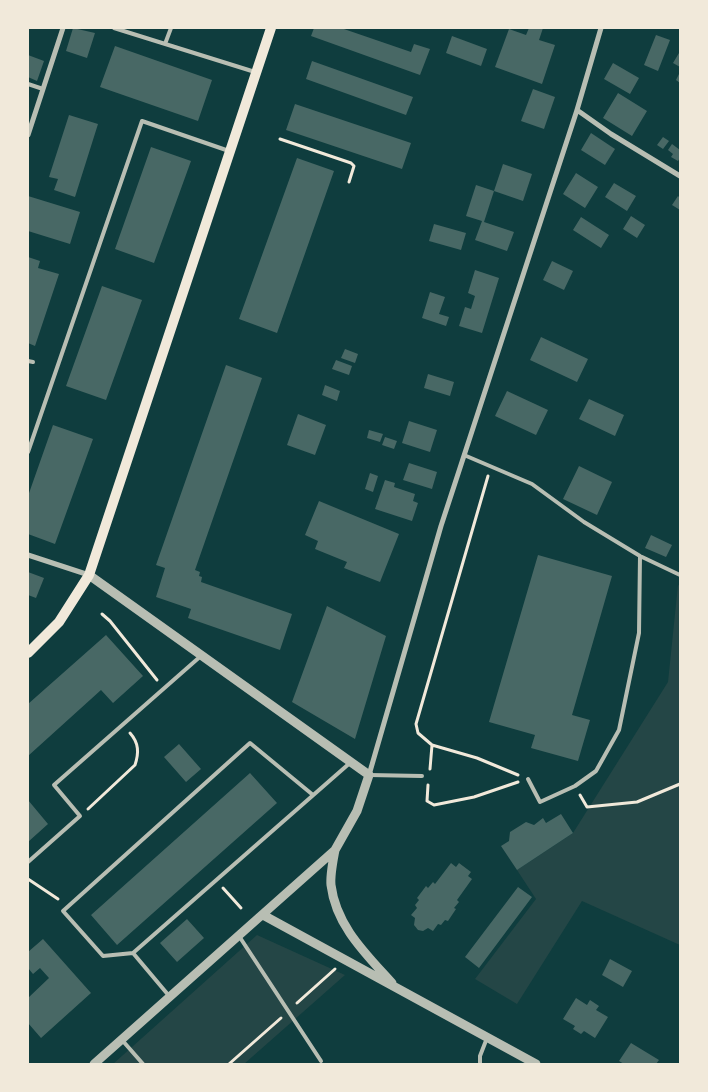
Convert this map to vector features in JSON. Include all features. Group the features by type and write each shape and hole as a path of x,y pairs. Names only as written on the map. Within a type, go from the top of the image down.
{"main road":[{"path":"28,653 59,622 89,575 271,28"}],"street":[{"path":"28,135 63,28"},
{"path":"94,1064 334,850 357,811 441,526 577,110 601,28"},
{"path":"577,110 611,134 680,176"},
{"path":"28,555 89,575 368,775"},
{"path":"334,850 331,884 339,917 358,946 397,989"},
{"path":"262,915 536,1064"}],"lane":[{"path":"114,28 256,72"},
{"path":"165,44 171,28"},
{"path":"28,84 43,89"},
{"path":"28,452 142,121 230,151"},
{"path":"28,361 33,362"},
{"path":"28,433 34,435"},
{"path":"464,455 532,484 584,522 640,556 680,575"},
{"path":"528,779 540,802 575,786 596,771 619,730 639,633 640,556"},
{"path":"28,862 80,816 54,785 202,655"},
{"path":"313,795 250,743 63,911 103,956 133,953 351,762"},
{"path":"368,775 422,776"},
{"path":"239,936 322,1061"},
{"path":"133,953 170,996"},
{"path":"480,1064 480,1056 487,1038"},
{"path":"122,1040 143,1064"}],"path":[{"path":"280,139 354,166 349,182"},
{"path":"491,466 416,724 418,733 432,745 477,758 528,779"},
{"path":"102,614 110,621 164,689"},
{"path":"80,816 135,765 138,756 138,746 133,736 123,725"},
{"path":"434,805 474,797 528,779"},
{"path":"575,786 586,807 637,802 680,784"},
{"path":"28,879 68,906"},
{"path":"216,880 241,908"}],"shaded area":[{"path":"678,585 680,586 680,945 582,901 517,1004 475,979 536,899 517,870 573,833 668,682"},
{"path":"257,935 345,975 244,1064 113,1064"}],"building":[{"path":"73,28 95,33 87,58 66,51"},
{"path":"314,28 341,28 411,52 414,44 430,49 420,75 311,36"},
{"path":"529,28 543,28 539,40 555,45 542,84 495,67 509,29 526,35"},
{"path":"656,35 670,40 658,71 644,65"},
{"path":"452,36 487,49 481,66 446,53"},
{"path":"115,46 212,80 198,121 100,87"},
{"path":"680,54 680,67 673,63"},
{"path":"28,55 44,61 37,81 28,77"},
{"path":"312,61 413,97 406,115 306,79"},
{"path":"613,63 639,78 630,94 604,79"},
{"path":"680,72 680,83 676,80"},
{"path":"533,89 555,97 544,129 521,121"},
{"path":"618,93 647,111 632,136 603,118"},
{"path":"295,104 411,143 402,169 286,130"},
{"path":"69,115 98,124 75,197 54,190 58,179 49,177"},
{"path":"591,133 615,149 605,165 581,150"},
{"path":"663,137 669,141 663,149 657,145"},
{"path":"672,144 680,150 678,161 671,157 673,154 668,150"},
{"path":"151,147 191,161 154,263 115,249"},
{"path":"297,158 334,171 277,333 239,319"},
{"path":"503,164 532,174 523,201 494,191"},
{"path":"576,173 598,187 585,208 563,194"},
{"path":"614,183 636,196 627,211 605,197"},
{"path":"476,185 494,191 484,222 514,232 507,251 475,240 482,221 466,216"},
{"path":"28,196 80,212 70,244 28,231"},
{"path":"678,196 680,198 680,210 672,205"},
{"path":"631,216 645,225 637,238 623,229"},
{"path":"581,217 609,235 601,248 573,230"},
{"path":"434,224 466,233 461,250 429,241"},
{"path":"28,257 40,261 38,268 59,274 35,346 28,343"},
{"path":"552,261 573,271 564,290 543,280"},
{"path":"475,270 499,278 482,333 459,326 465,307 471,309 475,296 468,293"},
{"path":"102,286 142,300 106,400 66,386"},
{"path":"430,292 445,297 439,314 449,317 446,326 422,318"},
{"path":"541,337 588,359 577,382 530,360"},
{"path":"345,349 358,354 355,363 341,358"},
{"path":"336,360 352,366 349,375 332,369"},
{"path":"226,365 262,378 195,570 200,572 201,582 292,614 280,650 188,618 191,609 156,597 165,568 156,565"},
{"path":"428,374 454,382 450,396 424,388"},
{"path":"325,385 340,391 337,401 322,395"},
{"path":"507,391 548,410 536,435 495,416"},
{"path":"589,399 624,415 615,436 579,419"},
{"path":"298,414 326,425 315,455 287,445"},
{"path":"409,421 437,430 430,452 402,443"},
{"path":"53,425 93,439 55,544 28,534 28,496"},
{"path":"369,430 383,434 380,442 367,438"},
{"path":"385,437 397,441 394,449 382,445"},
{"path":"409,463 437,472 432,489 403,480"},
{"path":"579,466 612,482 597,515 563,499"},
{"path":"370,473 378,476 373,492 365,489"},
{"path":"385,480 395,483 394,487 415,494 413,501 418,503 412,521 375,509"},
{"path":"319,501 399,534 380,582 344,568 347,562 315,549 318,541 305,535"},
{"path":"651,535 672,545 666,557 645,548"},
{"path":"538,555 612,576 572,715 590,720 578,761 531,748 535,735 489,722"},
{"path":"28,572 44,578 36,598 28,595"},
{"path":"327,606 386,636 355,739 292,702"},
{"path":"106,635 143,676 113,703 101,690 28,756 28,704"},
{"path":"179,744 201,769 186,782 164,757"},
{"path":"250,773 277,803 117,945 91,915"},
{"path":"28,800 48,824 28,842"},
{"path":"561,814 573,833 517,870 501,846 509,841 510,832 526,822 534,825 543,818 546,823"},
{"path":"451,863 456,867 459,863 471,872 468,876 472,879 457,900 459,902 454,908 456,909 448,921 445,920 441,925 438,924 433,931 428,928 423,931 418,930 414,925 415,918 411,915 417,908 415,905 419,900 417,898 426,886 428,888 433,882 435,884"},
{"path":"518,887 532,897 479,968 465,957"},
{"path":"187,919 204,938 177,962 160,943"},
{"path":"43,939 91,993 41,1038 28,1023 28,998 49,978 40,968 33,974 28,968 28,952"},
{"path":"610,959 632,971 623,987 602,975"},
{"path":"576,998 587,1005 590,1000 599,1006 596,1010 608,1017 595,1038 584,1031 581,1034 573,1029 575,1026 563,1019"},
{"path":"631,1043 659,1060 656,1064 624,1064 619,1061"}]}
